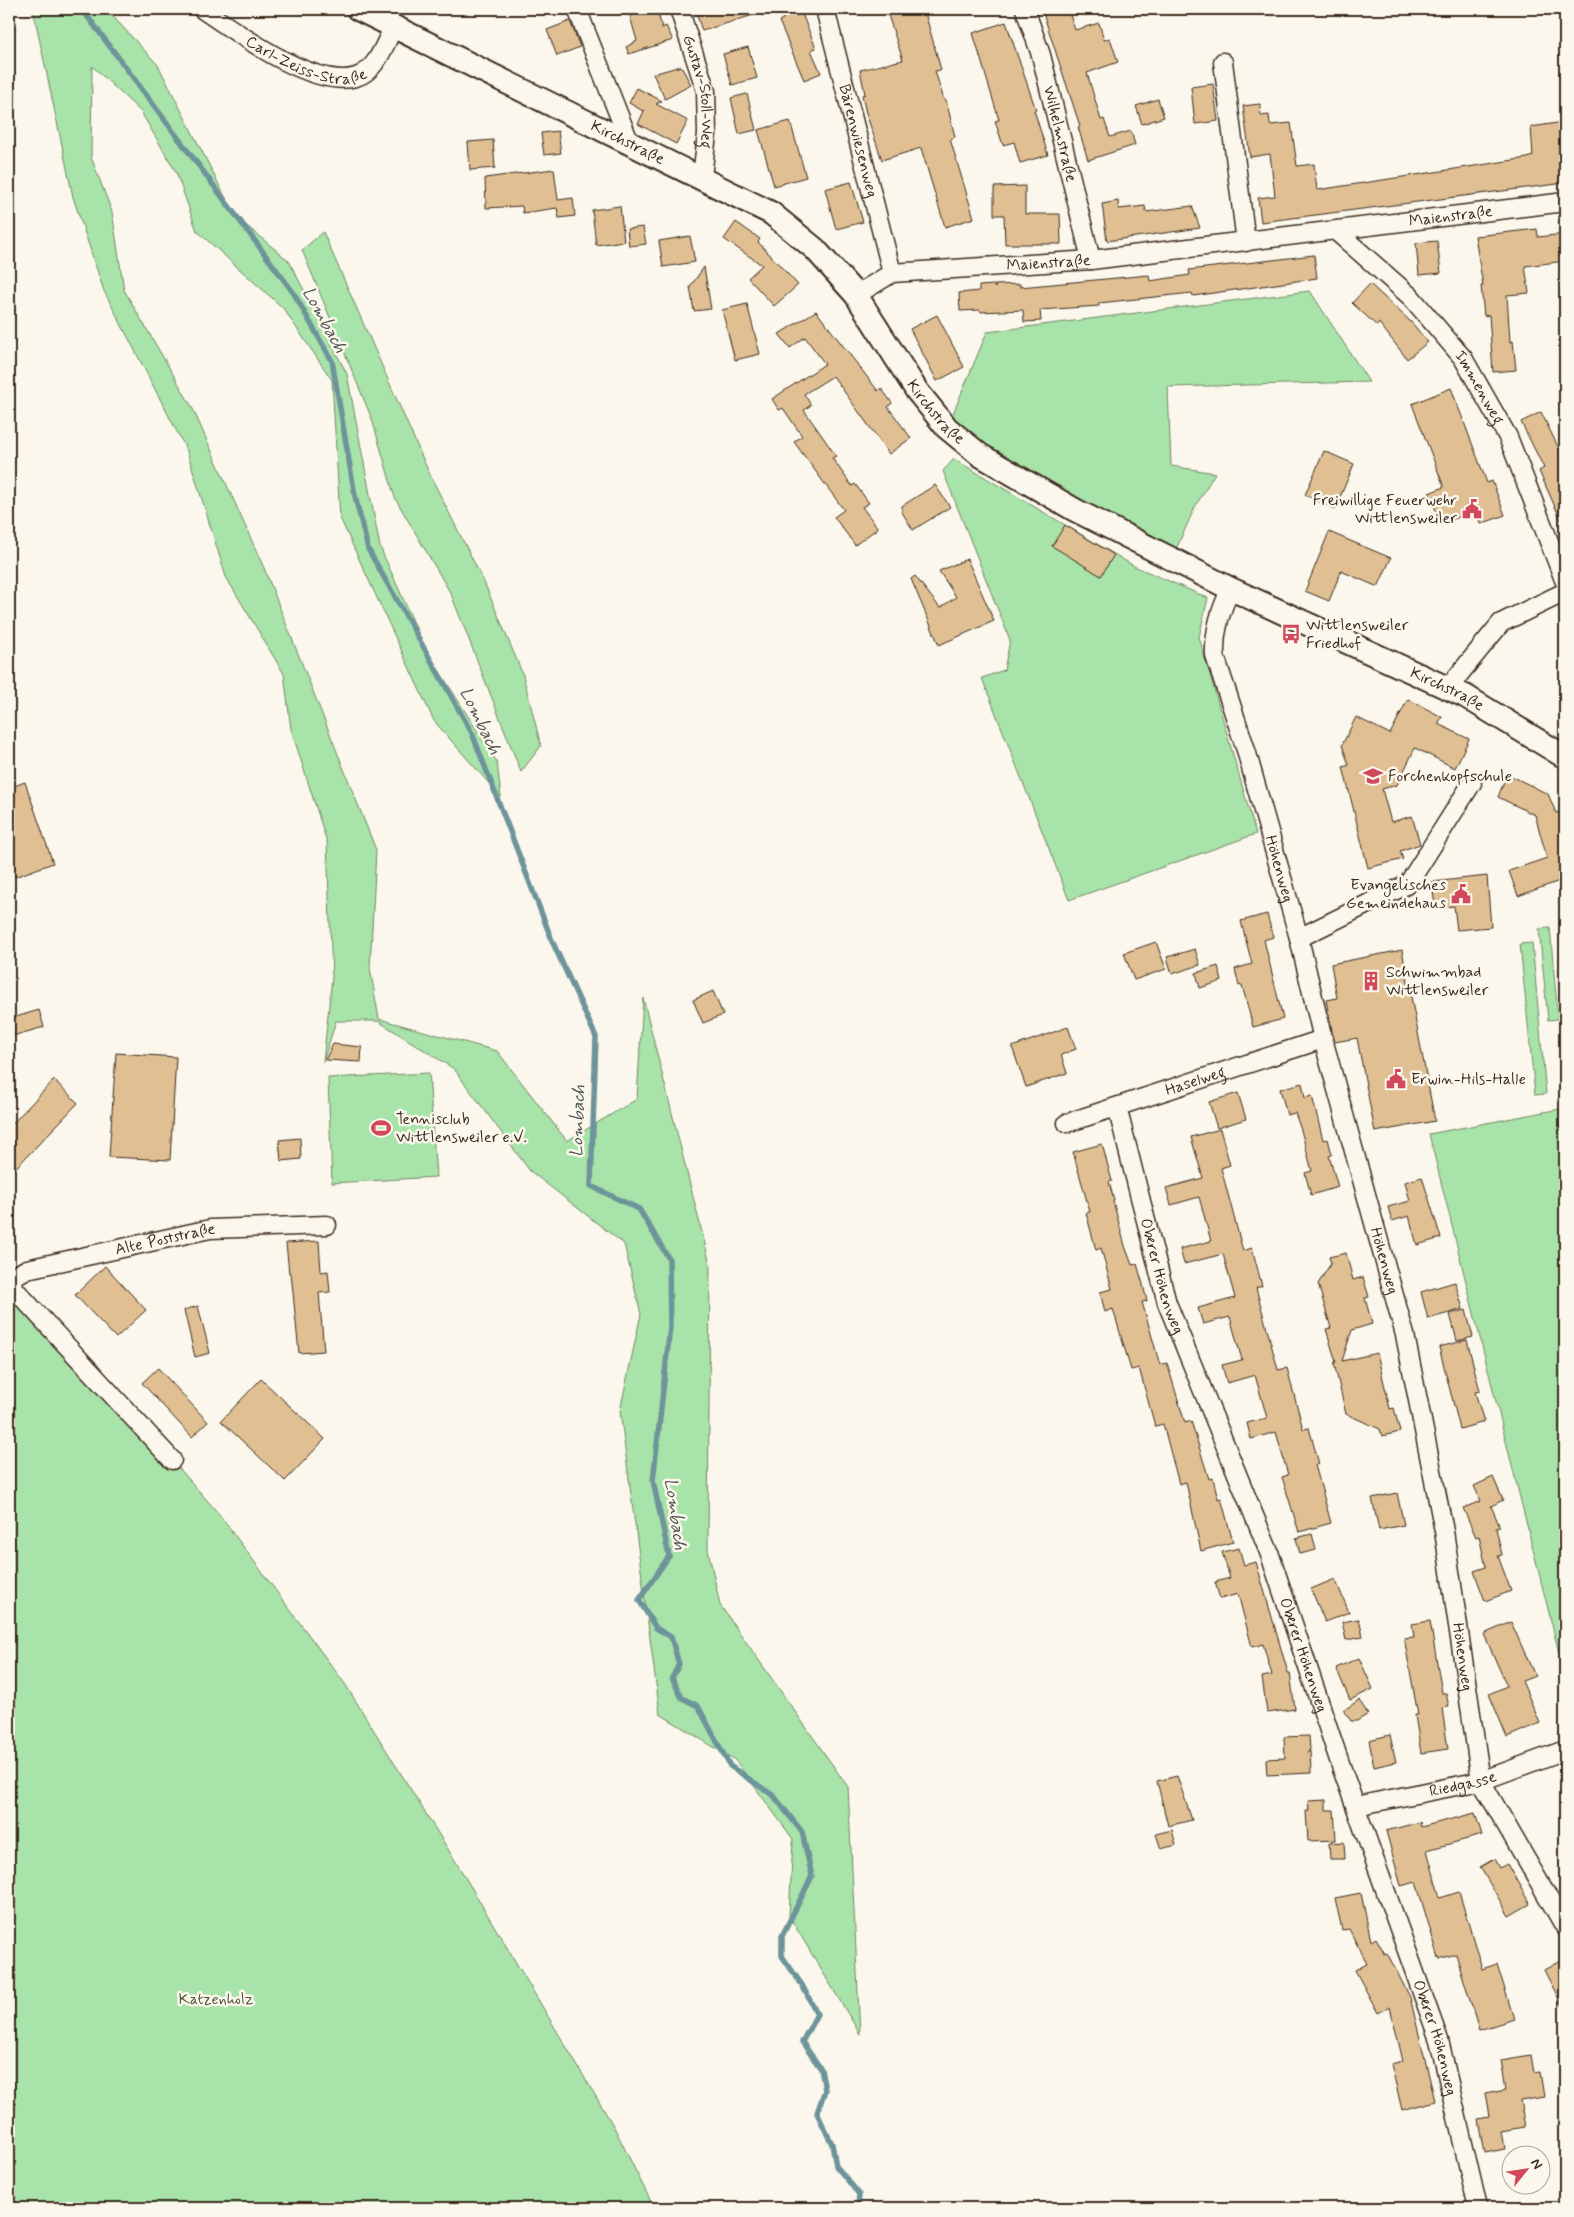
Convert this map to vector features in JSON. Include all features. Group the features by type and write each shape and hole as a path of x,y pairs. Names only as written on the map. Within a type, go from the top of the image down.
{"street":[{"name":"Carl-Zeiss-Straße","path":"202,9 269,55 333,80 357,77 376,62 394,26"},
{"name":"Kirchstraße","path":"358,9 702,177 771,213 816,249 856,295 917,391 947,428 980,455 1075,510 1231,588 1448,688 1548,744 1565,757"},
{"path":"577,9 629,141"},
{"name":"Gustav-Stoll-Weg","path":"679,9 706,91 707,134 702,177"},
{"name":"Bärenwiesenweg","path":"825,9 892,273"},
{"name":"Wilhelmstraße","path":"1025,9 1041,55 1091,260"},
{"path":"1223,62 1246,242"},
{"name":"Maienstraße","path":"856,295 892,273 1091,260 1565,202"},
{"name":"Immenweg","path":"1336,231 1411,297 1463,358 1508,437 1565,582"},
{"name":"Höhenweg","path":"1231,588 1220,610 1214,640 1215,656 1246,750 1299,938 1323,1039 1405,1335 1444,1531 1481,1782 1565,1927"},
{"path":"1448,688 1501,623 1565,592"},
{"path":"1299,938 1408,884 1472,783"},
{"name":"Haselweg","path":"1067,1123 1323,1039"},
{"name":"Oberer Höhenweg","path":"1116,1107 1167,1303 1269,1552 1439,2040 1478,2208"},
{"name":"Alte Poststraße","path":"9,1279 27,1268 210,1229 328,1224"},
{"path":"9,1284 172,1460"},
{"name":"Riedgasse","path":"1356,1806 1481,1782 1565,1750"}],"green space":[{"path":"33,9 106,9 158,65 235,216 289,261 347,374 380,547 425,648 497,762 501,797 434,721 340,518 332,380 283,308 197,231 176,172 141,112 92,66 91,157 112,212 124,290 192,407 264,568 376,850 370,968 379,1019 497,1051 567,1141 637,1099 643,998 710,1264 708,1550 720,1605 848,1787 860,2034 789,1916 793,1839 735,1760 660,1714 620,1411 641,1314 624,1244 530,1171 454,1069 378,1021 336,1021 323,1062 332,977 327,842 291,729 284,674 226,577 187,451 104,291 73,197"},
{"path":"323,232 430,475 484,582 523,675 541,746 521,772 451,594 395,498 372,419 302,250"},
{"path":"1310,291 1369,382 1168,387 1171,466 1215,473 1195,507 1177,547 1169,558 947,428 987,332"},
{"path":"954,459 1134,566 1208,598 1199,637 1256,834 1069,900 982,678 1004,670 1010,640 943,471"},
{"path":"1550,928 1558,1019 1548,1020 1539,929"},
{"path":"1532,943 1546,1094 1535,1095 1520,944"},
{"name":"Tennisclub Wittlensweiler e.V.","path":"429,1073 436,1177 332,1183 328,1078"},
{"path":"1565,1108 1565,1677 1429,1134"},
{"name":"Katzenholz","path":"9,1295 172,1460 219,1514 345,1684 456,1862 614,2127 654,2208 9,2208"}],"building":[{"path":"628,9 657,9 662,28 666,26 673,40 629,54 626,47 637,41"},
{"path":"695,9 763,9 763,12 702,31"},
{"path":"779,9 800,9 816,48 811,50 821,73 804,80 779,21 783,19"},
{"path":"886,9 924,9 941,70 935,71 944,100 946,100 955,137 950,139 974,218 945,227 921,148 882,160 866,113 862,95 865,94 860,70 903,60"},
{"path":"1055,9 1068,9 1075,30 1099,23 1104,40 1110,38 1118,62 1087,73 1101,120 1104,119 1110,137 1131,131 1135,145 1088,160 1078,127 1080,126 1043,13"},
{"path":"570,21 580,47 557,56 547,30"},
{"path":"1006,22 1036,110 1034,110 1048,155 1020,163 1014,142 1003,145 995,121 999,120 973,33"},
{"path":"748,47 757,78 732,85 723,54"},
{"path":"681,66 691,85 665,99 653,74"},
{"path":"1213,84 1218,121 1195,124 1191,87"},
{"path":"637,88 662,101 656,104 688,121 676,144 638,124 645,109 643,111 629,103"},
{"path":"747,94 756,130 739,134 731,98"},
{"path":"1158,99 1164,117 1142,124 1136,106"},
{"path":"1260,104 1261,116 1269,115 1270,125 1291,123 1297,166 1314,164 1317,190 1527,158 1533,156 1531,127 1564,122 1565,141 1562,141 1565,183 1261,222 1258,198 1275,196 1270,154 1250,157 1243,106"},
{"path":"790,121 806,177 774,186 758,130"},
{"path":"558,131 561,153 544,155 541,133"},
{"path":"493,140 495,168 470,170 468,142"},
{"path":"554,169 558,200 573,198 575,216 559,218 557,208 523,213 522,206 486,208 485,178"},
{"path":"851,182 863,222 836,229 825,189"},
{"path":"1025,186 1025,214 1060,214 1061,244 1005,244 1004,215 994,215 994,187"},
{"path":"1118,201 1119,209 1145,206 1146,212 1192,206 1200,228 1107,241 1102,204"},
{"path":"620,206 624,241 596,245 592,210"},
{"path":"736,222 760,239 758,242 798,285 774,306 748,278 762,265 724,239"},
{"path":"643,227 646,244 629,246 627,229"},
{"path":"1537,229 1538,237 1565,234 1565,261 1525,266 1529,293 1507,295 1510,342 1513,341 1516,370 1493,372 1489,315 1484,316 1481,286 1483,286 1475,236"},
{"path":"690,236 695,262 663,267 659,241"},
{"path":"1437,241 1441,273 1419,275 1416,243"},
{"path":"1314,255 1317,278 1193,296 1192,293 1099,303 1099,306 1040,310 1041,321 1024,322 1023,310 960,311 959,293 979,291 979,286 994,285 995,288 995,285 1020,284 1020,287 1149,275 1150,281 1190,275 1189,270"},
{"path":"704,267 711,309 694,311 690,287"},
{"path":"1370,284 1411,322 1428,342 1407,359 1379,323 1377,326 1352,303"},
{"path":"747,304 760,354 735,360 722,310"},
{"path":"816,311 878,391 881,388 892,403 888,407 911,438 889,454 833,376 804,394 811,405 804,410 836,456 832,458 852,486 855,484 869,503 862,507 878,528 855,545 834,517 844,510 794,442 802,436 783,408 779,410 772,399 825,364 805,337 790,348 779,334"},
{"path":"937,315 964,367 937,381 910,329"},
{"path":"1451,388 1487,483 1492,481 1505,515 1481,524 1475,511 1441,524 1429,493 1444,487 1412,404"},
{"path":"1541,412 1565,461 1565,529 1539,471 1544,468 1521,422"},
{"path":"1324,451 1354,464 1335,509 1305,495"},
{"path":"935,485 950,507 913,530 902,512 902,506"},
{"path":"1065,525 1114,555 1101,576 1052,546"},
{"path":"1329,532 1391,558 1378,587 1341,571 1329,601 1305,591"},
{"path":"967,559 994,621 939,645 911,579 915,576 940,608 956,597 939,571"},
{"name":"Forchenkopfschule","path":"1408,699 1442,717 1438,724 1469,739 1455,768 1415,748 1397,785 1382,789 1391,822 1412,816 1420,844 1400,851 1403,859 1368,868 1343,767 1349,765 1342,745 1356,717 1390,734"},
{"path":"1507,774 1548,794 1556,813 1565,810 1565,837 1561,839 1565,852 1565,879 1518,896 1509,871 1547,858 1535,815 1498,797"},
{"path":"25,782 53,863 9,879 9,788"},
{"name":"Evangelisches Gemeindehaus","path":"1487,876 1491,927 1457,930 1454,906 1435,908 1432,882"},
{"path":"1267,914 1273,937 1264,940 1283,1019 1253,1027 1242,985 1239,986 1235,969 1252,964 1241,921"},
{"path":"1156,942 1166,969 1134,980 1124,953"},
{"path":"1195,949 1200,965 1172,974 1167,957"},
{"path":"1402,950 1435,1121 1375,1132 1357,1038 1335,1042 1333,1036 1326,1000 1337,998 1331,964"},
{"path":"1218,966 1222,981 1200,988 1196,973"},
{"path":"713,991 723,1015 703,1023 693,1000"},
{"path":"39,1010 44,1027 9,1037 9,1019"},
{"path":"1068,1027 1076,1049 1061,1055 1067,1073 1026,1087 1012,1047"},
{"path":"333,1044 362,1047 361,1062 325,1060"},
{"path":"116,1053 176,1057 170,1160 109,1157"},
{"path":"54,1080 78,1103 9,1175 9,1127"},
{"path":"1302,1083 1305,1098 1312,1096 1323,1140 1328,1139 1332,1155 1329,1156 1338,1187 1311,1195 1305,1173 1312,1171 1301,1130 1295,1113 1287,1115 1280,1089"},
{"path":"1238,1093 1246,1119 1217,1128 1209,1102"},
{"path":"1220,1129 1230,1165 1221,1168 1243,1251 1252,1248 1262,1286 1256,1288 1278,1370 1287,1368 1303,1429 1309,1428 1319,1464 1315,1465 1331,1523 1299,1532 1282,1477 1288,1475 1276,1432 1251,1439 1247,1423 1267,1418 1255,1375 1227,1383 1222,1365 1242,1360 1230,1317 1203,1324 1198,1308 1235,1298 1223,1254 1184,1264 1180,1249 1211,1241 1199,1197 1171,1205 1166,1188 1203,1178 1191,1137"},
{"path":"300,1138 301,1159 281,1161 279,1140"},
{"path":"1102,1144 1112,1181 1109,1182 1113,1201 1125,1246 1132,1265 1137,1264 1142,1281 1147,1301 1142,1302 1160,1365 1167,1363 1185,1423 1191,1421 1209,1479 1213,1478 1218,1499 1221,1498 1233,1542 1201,1551 1186,1482 1179,1484 1163,1424 1155,1426 1139,1368 1131,1370 1113,1309 1105,1312 1100,1292 1112,1289 1101,1248 1096,1250 1086,1213 1090,1212 1073,1152"},
{"path":"1422,1177 1441,1238 1417,1245 1409,1216 1392,1221 1388,1207 1410,1201 1405,1182"},
{"path":"319,1241 321,1272 328,1271 330,1292 319,1293 324,1351 299,1353 286,1243"},
{"path":"1346,1253 1353,1280 1363,1277 1369,1297 1365,1298 1372,1324 1352,1330 1342,1361 1377,1353 1390,1409 1394,1408 1400,1432 1382,1436 1380,1429 1346,1414 1334,1363 1336,1362 1326,1329 1331,1328 1318,1284 1331,1263 1329,1257"},
{"path":"105,1266 146,1310 116,1338 75,1295"},
{"path":"1455,1282 1463,1309 1428,1319 1421,1292"},
{"path":"198,1306 210,1353 195,1357 184,1310"},
{"path":"1466,1310 1473,1337 1457,1341 1450,1314"},
{"path":"1467,1340 1480,1391 1475,1392 1484,1422 1460,1429 1439,1347"},
{"path":"158,1368 208,1422 192,1437 142,1383"},
{"path":"261,1379 325,1439 285,1481 221,1421"},
{"path":"1493,1477 1503,1500 1491,1506 1500,1527 1496,1528 1502,1555 1498,1556 1511,1591 1485,1601 1474,1571 1486,1567 1479,1536 1476,1537 1463,1508 1481,1501 1474,1486"},
{"path":"1397,1493 1404,1525 1379,1530 1372,1498"},
{"path":"1312,1534 1316,1550 1300,1554 1296,1538"},
{"path":"1239,1548 1244,1565 1256,1562 1288,1673 1290,1673 1295,1709 1267,1713 1262,1677 1272,1675 1263,1644 1252,1647 1238,1594 1220,1599 1215,1582 1230,1578 1222,1552"},
{"path":"1335,1579 1349,1612 1325,1622 1311,1589"},
{"path":"1359,1619 1363,1637 1346,1640 1342,1622"},
{"path":"1430,1621 1442,1693 1446,1693 1449,1707 1442,1708 1448,1749 1421,1753 1415,1715 1418,1715 1404,1638 1414,1637 1412,1624"},
{"path":"1511,1622 1535,1676 1522,1681 1540,1723 1507,1737 1489,1694 1507,1686 1484,1634"},
{"path":"1359,1658 1373,1689 1350,1700 1336,1668"},
{"path":"1359,1700 1368,1714 1357,1721 1351,1721 1344,1710"},
{"path":"1390,1735 1396,1762 1374,1767 1369,1740"},
{"path":"1309,1736 1310,1750 1307,1752 1310,1751 1311,1773 1267,1775 1266,1759 1285,1758 1284,1737"},
{"path":"1177,1776 1192,1820 1168,1826 1157,1781"},
{"path":"1326,1800 1326,1810 1334,1810 1336,1840 1308,1841 1306,1811 1309,1811 1308,1801"},
{"path":"1475,1813 1482,1835 1427,1850 1440,1898 1459,1892 1482,1969 1497,1964 1514,2019 1479,2030 1456,1954 1439,1959 1416,1882 1401,1886 1386,1831 1420,1822 1421,1827"},
{"path":"1172,1830 1176,1845 1161,1849 1156,1834"},
{"path":"1344,1842 1345,1859 1330,1859 1329,1843"},
{"path":"1494,1859 1499,1868 1507,1864 1530,1904 1509,1916 1480,1867"},
{"path":"1361,1893 1371,1941 1376,1938 1385,1954 1387,1953 1410,1997 1435,2101 1402,2110 1391,2064 1403,2061 1390,2007 1378,2013 1355,1970 1367,1964 1349,1929 1342,1930 1335,1898"},
{"path":"1560,1961 1565,1971 1565,2011 1544,1970"},
{"path":"1531,2055 1534,2073 1540,2072 1544,2097 1520,2101 1525,2127 1502,2131 1504,2144 1502,2144 1502,2150 1484,2153 1478,2119 1489,2117 1485,2093 1506,2089 1501,2060"}],"waterway":[{"name":"Lombach","path":"82,9 293,292 332,361 355,496 368,549 472,733 553,943 596,1037 591,1186 639,1209 669,1259 670,1327 653,1481 669,1556 639,1600 656,1628 671,1637 679,1664 672,1678 682,1698 698,1706 730,1766 774,1796 802,1832 812,1876 782,1936 782,1956 802,1985 817,2014 802,2042 821,2069 825,2090 817,2113 832,2144 836,2166 859,2194 858,2208"}],"place":[{"name":"Freiwillige Feuerwehr Wittlensweiler","path":"1472,509"},
{"name":"Wittlensweiler Friedhof","path":"1291,634"},
{"name":"Forchenkopfschule","path":"1373,776"},
{"name":"Evangelisches Gemeindehaus","path":"1461,894"},
{"name":"Schwimmbad Wittlensweiler","path":"1371,981"},
{"name":"Erwin-Hils-Halle","path":"1396,1079"},
{"name":"Tennisclub Wittlensweiler e.V.","path":"381,1128"}]}
